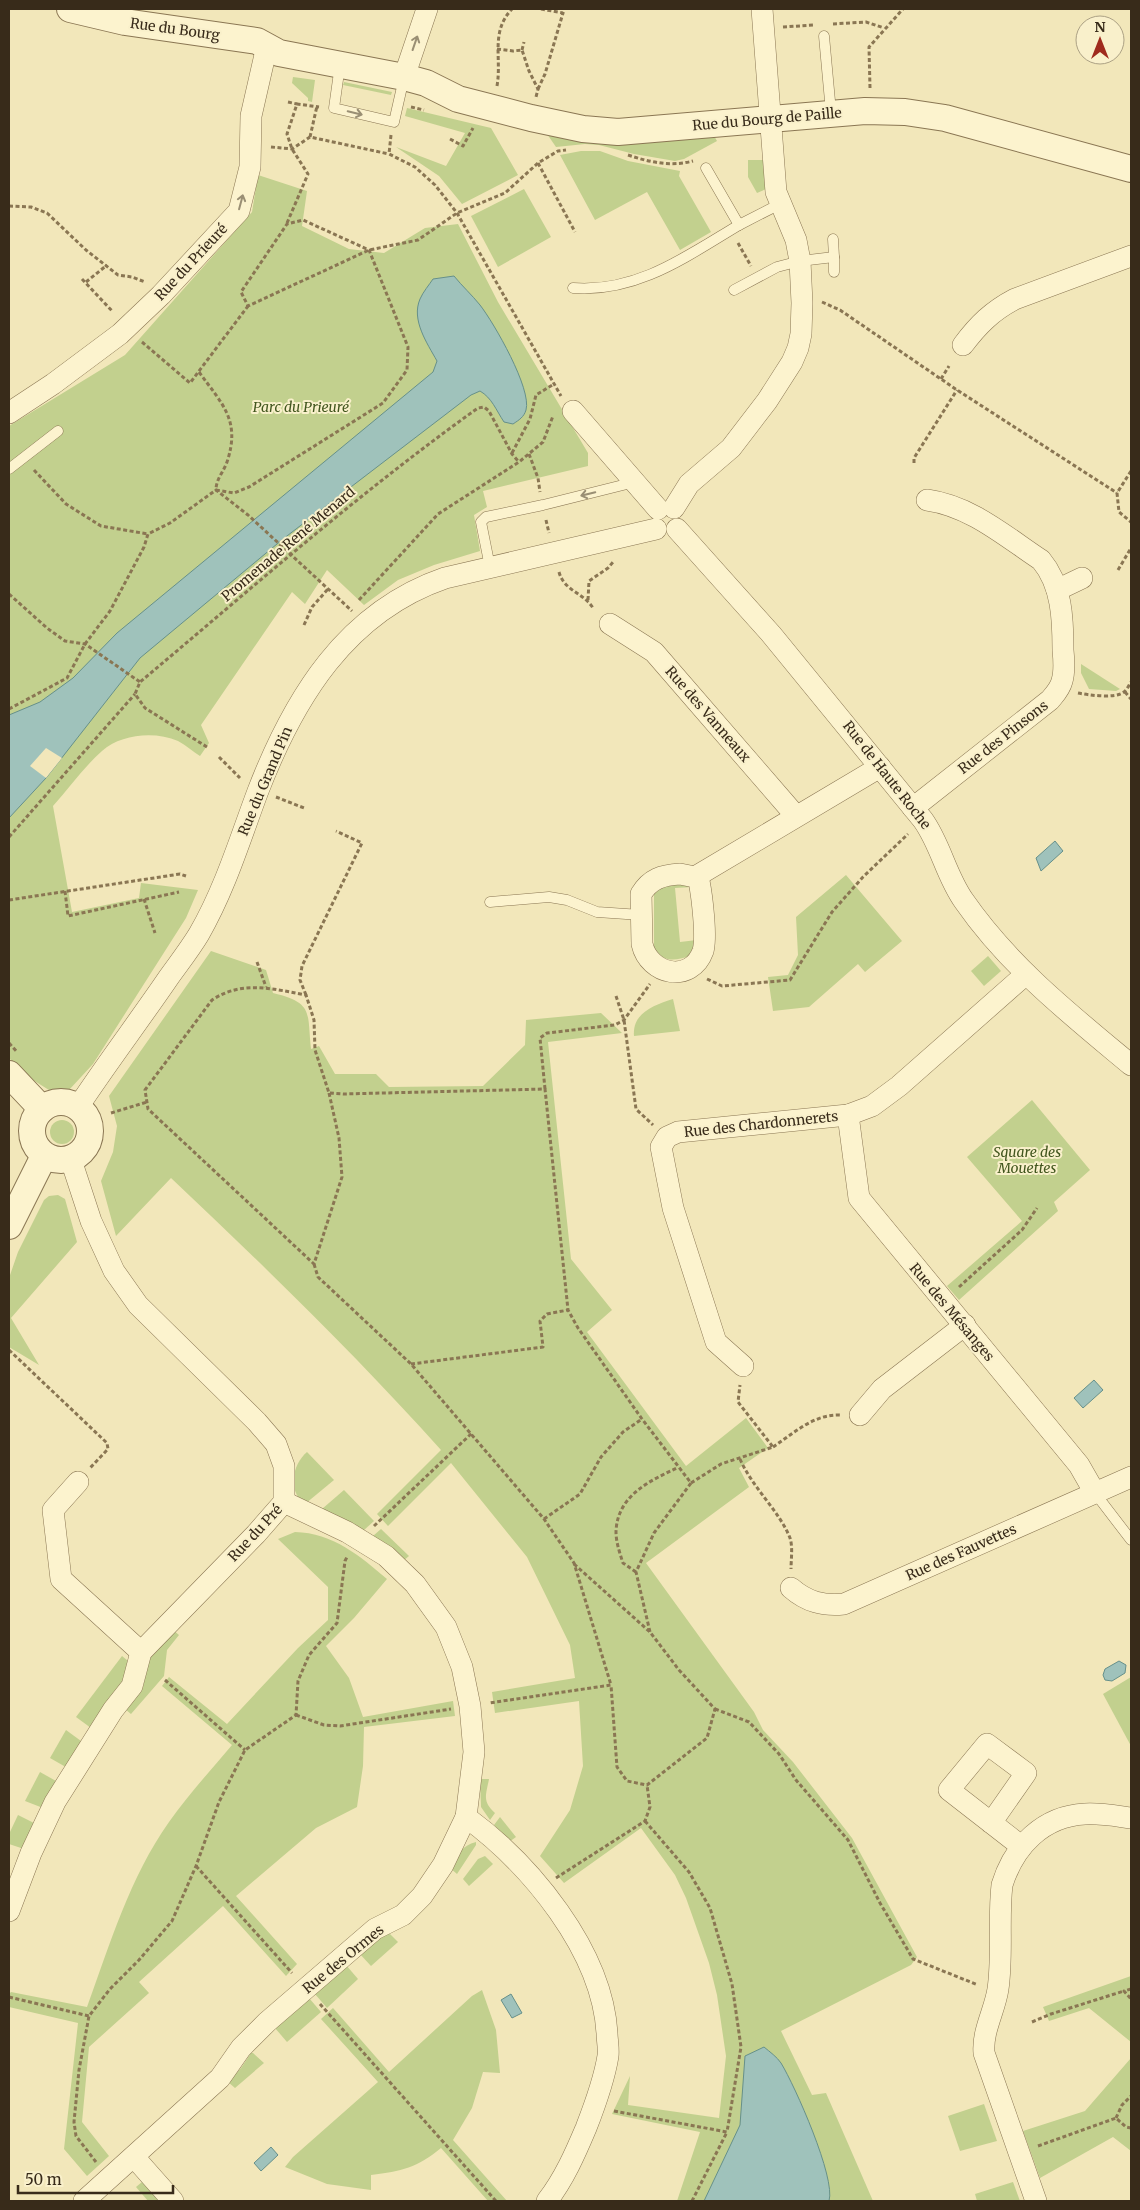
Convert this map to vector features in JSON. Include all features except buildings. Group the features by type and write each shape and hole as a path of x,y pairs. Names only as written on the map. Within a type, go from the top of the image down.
{"street":[{"name":"Rue du Bourg","path":"70,9 125,22 257,41 273,50 340,64"},
{"path":"404,77 426,9"},
{"path":"666,519 689,484 731,448 767,401 792,362 798,348 802,318 800,261 796,240 776,192 762,9"},
{"name":"Rue du Prieuré","path":"9,413 108,344 140,316 239,211 250,167 251,116 273,50"},
{"name":"Rue du Bourg de Paille","path":"340,64 426,83 458,99 531,118 600,131 635,131 885,111 938,117 1131,169"},
{"path":"963,345 980,324 1002,306 1015,299 1131,256"},
{"name":"Rue de Haute Roche","path":"562,408 635,482 666,519 771,634 913,808 933,835 948,874 964,902 1026,974 1131,1066"},
{"name":"Rue des Pinsons","path":"913,808 1055,694 1063,679 1064,670 1063,623 1057,590 1041,560 966,510 950,504 927,500"},
{"name":"Rue du Grand Pin","path":"78,1107 199,934 234,856 258,790 281,737 308,689 332,656 367,620 394,601 432,582 666,519"},
{"path":"1057,590 1082,578"},
{"name":"Rue des Vanneaux","path":"610,624 654,652 796,816"},
{"path":"696,877 880,767"},
{"path":"671,874 688,874 696,877 699,881 705,942 700,958 688,969 676,972 660,969 653,965 644,952 641,894 653,880 671,874"},
{"name":"Rue des Chardonnerets","path":"743,1366 716,1342 673,1208 661,1147 667,1137 678,1132 848,1116 872,1106 899,1086 1026,974"},
{"path":"9,1074 42,1109"},
{"path":"56,1102 63,1102 78,1107 89,1122 91,1131 86,1149 71,1160 57,1161 44,1156 33,1142 31,1133 36,1116 42,1109 56,1102"},
{"name":"Rue des Mésanges","path":"848,1116 859,1198 1079,1465 1095,1493"},
{"path":"9,1226 44,1156"},
{"name":"Rue du Pré","path":"9,1911 31,1854 55,1802 113,1710 132,1686 141,1652 256,1534 284,1502 284,1466 276,1444 257,1422 138,1305 114,1271 91,1221 71,1160"},
{"path":"860,1415 882,1388 965,1325"},
{"name":"Rue des Fauvettes","path":"791,1588 810,1601 832,1605 844,1604 1131,1478"},
{"path":"78,1482 53,1510 61,1579 141,1652"},
{"name":"Rue des Ormes","path":"84,2201 220,2078 241,2048 267,2022 375,1930 404,1915 422,1896 443,1864 466,1818 474,1752 470,1706 462,1667 446,1627 415,1584 386,1556 346,1532 284,1502"},
{"path":"1036,2201 986,2059 984,2046 999,1984 1002,1884 1013,1858 1021,1846 1042,1828 1070,1816 1100,1814 1131,1818"},
{"path":"466,1818 486,1832 518,1864 560,1915 576,1939 594,1976 606,2016 608,2054 600,2090 567,2172 547,2201"},
{"path":"991,1823 1021,1846"},
{"path":"134,2157 173,2201"}],"lane":[{"path":"824,36 831,114"},
{"path":"340,64 334,108 394,122 404,77"},
{"path":"706,168 739,225"},
{"path":"573,288 613,287 648,277 780,204"},
{"path":"833,239 834,272"},
{"path":"734,290 777,267 800,261 834,257"},
{"path":"9,469 58,431"},
{"path":"490,567 481,522 486,517 635,482"},
{"path":"490,902 548,897 567,900 597,912 641,915"},
{"path":"1095,1493 1131,1540"}],"path":[{"path":"496,89 499,75 497,49 499,30 506,15 512,9"},
{"path":"536,100 563,11 541,9"},
{"path":"870,88 869,47 903,9"},
{"path":"524,42 522,50 538,89"},
{"path":"497,49 522,50"},
{"path":"267,146 292,149 310,137 318,98"},
{"path":"288,102 317,106"},
{"path":"248,306 241,292 287,224 308,174 292,149 286,134 297,104"},
{"path":"389,154 394,122"},
{"path":"450,139 462,146 473,128"},
{"path":"216,490 281,544 352,611 356,603 438,514 519,462 543,442 562,408 561,398 554,384 457,213 435,185 415,167 389,154 310,137"},
{"path":"138,338 190,383 248,306 368,250 418,240 457,213 505,193 538,163 575,232"},
{"path":"9,206 31,208 48,213 86,250 120,276 136,278 150,285"},
{"path":"23,458 66,504 101,526 148,534 170,523 216,490 234,493 249,487 383,403 407,370 408,347 368,250 303,220 287,224"},
{"path":"738,242 744,254"},
{"path":"86,282 104,266 108,265"},
{"path":"82,279 104,302"},
{"path":"822,302 840,310 957,390 1117,493"},
{"path":"941,379 949,366"},
{"path":"199,372 229,414 234,442 216,484 216,490"},
{"path":"512,454 530,419 536,395 554,384"},
{"path":"914,462 914,458 957,390"},
{"name":"Promenade René Menard","path":"9,837 135,694 140,682 430,443 478,408 484,407 489,411 512,454 519,462"},
{"path":"1131,472 1117,493 1118,512 1131,522"},
{"path":"10,708 67,678 85,644 110,611 148,534"},
{"path":"1118,570 1131,548"},
{"path":"588,600 589,582 612,565 615,557"},
{"path":"557,567 561,580 567,587 588,600 593,608"},
{"path":"304,625 312,607 328,589"},
{"path":"9,594 65,641 85,644 140,682"},
{"path":"1075,693 1094,696 1119,694 1125,692 1131,682"},
{"path":"1125,692 1131,699"},
{"path":"135,694 145,708 207,747"},
{"path":"219,757 242,779"},
{"path":"272,795 304,808"},
{"path":"722,986 790,980 832,912 863,877 912,829"},
{"path":"314,1264 342,1177 339,1138 329,1093 315,1050 314,1020 300,980 302,966 362,843 336,831"},
{"path":"9,900 180,874 186,876"},
{"path":"65,891 68,916 179,892"},
{"path":"144,900 155,933"},
{"path":"258,962 266,987"},
{"path":"660,969 624,1020 615,1025 547,1033 540,1038 568,1310 578,1328 642,1419 677,1468 691,1483"},
{"path":"306,995 266,987 224,992 212,1000 145,1090 148,1109 314,1264 318,1276 411,1364 544,1518 574,1564 650,1632 679,1670 715,1709 749,1722 779,1754 796,1780 848,1840 880,1903 913,1959 983,1986"},
{"path":"616,996 624,1020 636,1109 642,1117"},
{"path":"329,1093 546,1088"},
{"path":"110,1113 147,1102"},
{"path":"958,1288 1022,1230 1037,1208"},
{"path":"411,1364 543,1347 540,1321 547,1314 568,1310"},
{"path":"9,1350 108,1443 106,1452 78,1482"},
{"path":"739,1392 738,1402 773,1447"},
{"path":"650,1632 636,1572 654,1533 691,1483 721,1464 773,1447 815,1419 830,1414"},
{"path":"544,1518 580,1494 601,1457 623,1432 642,1419"},
{"path":"382,1519 472,1434"},
{"path":"740,1459 746,1473 785,1528 790,1540 791,1588"},
{"path":"636,1572 623,1564 616,1534 618,1515 628,1500 646,1482 677,1468"},
{"path":"296,1715 298,1681 308,1655 337,1623 340,1615 340,1589 345,1561 351,1551"},
{"path":"574,1564 611,1686 617,1767 627,1781 647,1785 707,1738 715,1709"},
{"path":"165,1680 245,1750"},
{"path":"493,1702 611,1686"},
{"path":"296,1715 324,1725 340,1726 456,1708"},
{"path":"99,2166 76,2136 74,2122 79,2070 89,2016 110,1989 139,1960 172,1921 196,1866 219,1802 245,1750 296,1715"},
{"path":"556,1878 645,1821 650,1807 647,1785"},
{"path":"645,1821 689,1872 710,1908 732,1984 741,2047 727,2132 692,2201"},
{"path":"196,1866 292,1972"},
{"path":"1032,2022 1051,2014 1131,1989"},
{"path":"1124,1991 1131,1999"},
{"path":"9,1997 89,2016"},
{"path":"327,2012 496,2201"},
{"path":"1037,2146 1116,2118 1122,2105 1131,2096"},
{"path":"611,2111 727,2132"},
{"path":"1116,2118 1131,2128"}],"green space":[{"path":"293,77 315,80 312,102 308,101 308,98 292,83"},
{"path":"344,82 392,92 391,95 343,85"},
{"path":"407,108 491,128 518,175 462,204 439,176 396,147 446,166 465,133 405,116"},
{"path":"545,131 713,134 717,141 684,159 675,161 634,154 599,145 585,144 556,147"},
{"path":"581,151 600,151 628,161 680,171 679,176 711,232 680,250 647,192 595,220 560,155"},
{"path":"748,160 764,160 766,189 757,193 748,177"},
{"name":"Parc du Prieuré","path":"258,175 307,191 302,226 349,249 384,253 425,228 458,224 498,302 588,453 588,466 483,491 487,507 474,515 480,551 434,565 398,580 364,605 327,570 305,604 292,592 201,725 209,743 200,756 178,741 149,735 119,741 110,745 95,757 53,806 72,912 139,898 141,883 198,890 186,918 93,1064 69,1090 49,1090 25,1075 9,1058 9,426 125,355 252,212"},
{"path":"524,189 551,237 498,267 471,216"},
{"path":"1081,664 1120,689 1116,691 1089,689 1081,673"},
{"path":"846,875 902,941 865,972 858,964 809,1007 773,1011 768,977 788,975 798,955 796,917"},
{"path":"665,881 692,887 675,888 680,942 697,940 689,956 679,959 661,957 654,950 654,890"},
{"path":"211,951 266,970 273,993 302,1005 308,1018 311,1049 319,1046 335,1074 376,1074 389,1087 483,1086 525,1045 526,1020 601,1013 622,1033 548,1042 571,1259 612,1310 587,1332 686,1466 746,1418 768,1448 739,1468 749,1487 646,1563 754,1712 763,1730 793,1762 852,1838 917,1957 911,1965 781,2031 812,2095 826,2093 873,2201 677,2201 700,2132 612,2114 630,2076 628,2105 719,2118 726,2056 717,1995 709,1963 686,1898 675,1875 641,1828 564,1883 540,1856 570,1810 583,1766 579,1701 495,1713 492,1692 575,1678 570,1645 527,1557 451,1463 388,1526 377,1514 441,1450 309,1311 171,1178 116,1236 101,1181 113,1152 117,1126 109,1096"},
{"path":"988,956 1001,971 984,986 971,971"},
{"path":"673,999 680,1031 634,1036 634,1028 640,1016 652,1007"},
{"name":"Square des Mouettes","path":"1032,1100 1090,1170 1054,1202 1058,1211 959,1300 947,1286 1022,1221 967,1157"},
{"path":"62,1120 71,1123 74,1132 71,1141 62,1144 53,1141 50,1132 53,1123"},
{"path":"58,1195 65,1199 77,1242 11,1318 39,1365 9,1347 9,1278 18,1252 44,1200 49,1196"},
{"path":"307,1452 334,1480 305,1504 299,1499 296,1492 294,1478 298,1464"},
{"path":"344,1490 374,1521 363,1531 322,1509"},
{"path":"381,1529 409,1556 403,1561 373,1536"},
{"path":"295,1532 309,1533 334,1541 356,1554 387,1579 354,1618 326,1646 349,1678 363,1717 453,1701 455,1716 364,1727 363,1766 357,1807 316,1828 236,1896 297,1964 286,1976 223,1906 139,1982 149,1993 89,2047 82,2122 109,2156 87,2176 64,2149 78,2023 9,2007 9,1994 11,1992 87,2007 122,1912 155,1843 176,1812 232,1745 162,1686 169,1677 227,1724 298,1648 328,1620 328,1587 278,1539"},
{"path":"173,1630 179,1635 167,1650 164,1676 131,1714 125,1709 143,1687 149,1660"},
{"path":"122,1656 128,1661 124,1683 91,1728 76,1717"},
{"path":"1131,1677 1131,1746 1103,1694"},
{"path":"66,1730 81,1741 66,1766 64,1766 50,1758"},
{"path":"40,1772 56,1781 43,1808 25,1801"},
{"path":"480,1779 489,1779 486,1797 488,1805 495,1813 490,1820 481,1807"},
{"path":"18,1815 34,1823 24,1849 9,1844 9,1834"},
{"path":"500,1817 516,1837 509,1842 494,1825"},
{"path":"476,1842 476,1845 457,1874 449,1867 463,1848"},
{"path":"485,1856 493,1864 469,1886 463,1879 478,1859"},
{"path":"389,1933 398,1942 371,1966 359,1953 371,1943"},
{"path":"346,1965 358,1979 327,2008 315,1994"},
{"path":"1131,1976 1131,2042 1089,2008 1049,2021 1043,2007"},
{"path":"482,1990 496,2030 500,2073 483,2072 472,2108 453,2140 507,2201 488,2201 441,2148 409,2168 371,2175 371,2190 327,2184 285,2167 293,2157 378,2082 321,2019 333,2008 389,2072 472,1996"},
{"path":"309,1998 321,2012 287,2042 275,2028"},
{"path":"251,2053 264,2063 235,2088 228,2082"},
{"path":"1131,2058 1131,2151 1113,2137 1040,2178 1023,2131 1085,2111"},
{"path":"984,2104 997,2141 960,2151 948,2116"},
{"path":"142,2182 160,2201 148,2201 136,2187"},
{"path":"1013,2182 1020,2201 977,2201 975,2194"}],"water":[{"path":"454,276 477,301 511,356 526,400 526,410 523,416 513,424 504,422 491,401 484,394 480,391 471,395 283,539 140,658 46,778 9,818 9,715 40,702 73,678 117,633 433,372 437,361 421,331 417,315 418,307 421,296 433,279"},
{"path":"1055,841 1063,851 1041,871 1036,858"},
{"path":"1094,1380 1103,1390 1083,1408 1074,1398"},
{"path":"1119,1661 1126,1665 1125,1673 1112,1681 1105,1680 1103,1675 1105,1669"},
{"path":"511,1994 522,2013 512,2018 501,2000"},
{"path":"764,2047 781,2063 813,2132 821,2153 830,2189 829,2201 704,2201 740,2125 745,2056"},
{"path":"271,2147 278,2155 261,2171 254,2163"}],"pier":[{"path":"46,748 62,758 46,778 30,766"}]}
